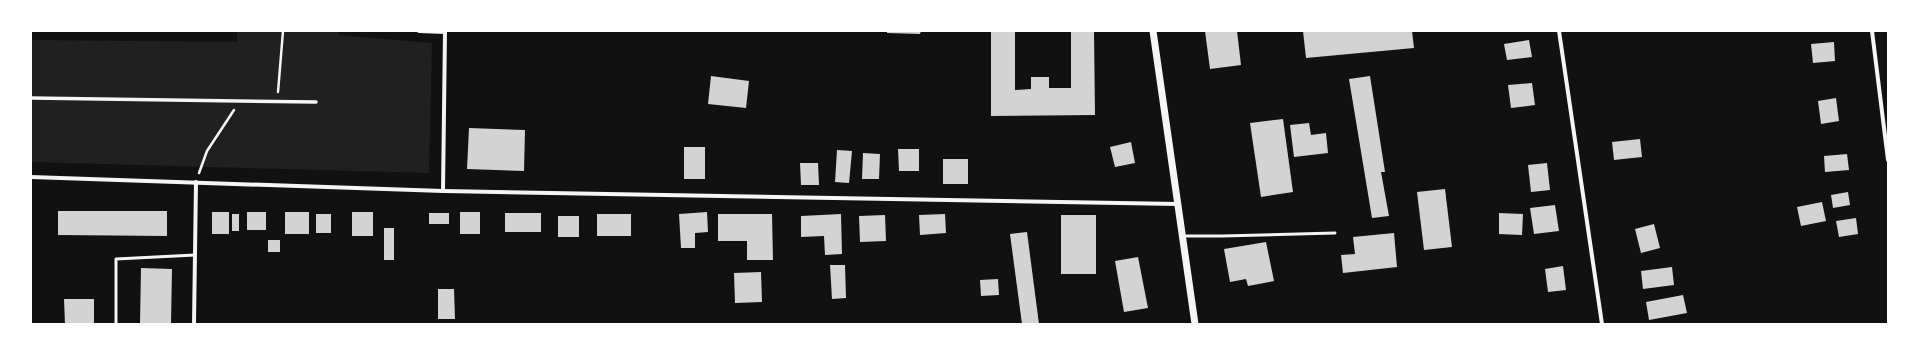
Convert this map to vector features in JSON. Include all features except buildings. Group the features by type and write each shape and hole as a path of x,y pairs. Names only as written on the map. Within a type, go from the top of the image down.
{"street":[{"path":"419,31 445,32 443,191"},
{"path":"1153,31 1195,324"},
{"path":"1559,31 1602,324"},
{"path":"1872,31 1888,160"},
{"path":"31,98 316,102"},
{"path":"31,177 443,191 1178,204"},
{"path":"194,324 196,182"}],"lane":[{"path":"1182,236 1335,233"},
{"path":"116,324 116,259 195,255"}],"path":[{"path":"277,102 283,31"},
{"path":"196,182 207,151 240,101"}],"shaded area":[{"path":"237,31 338,31 339,35 432,43 429,173 31,162 31,40 237,42"}]}
